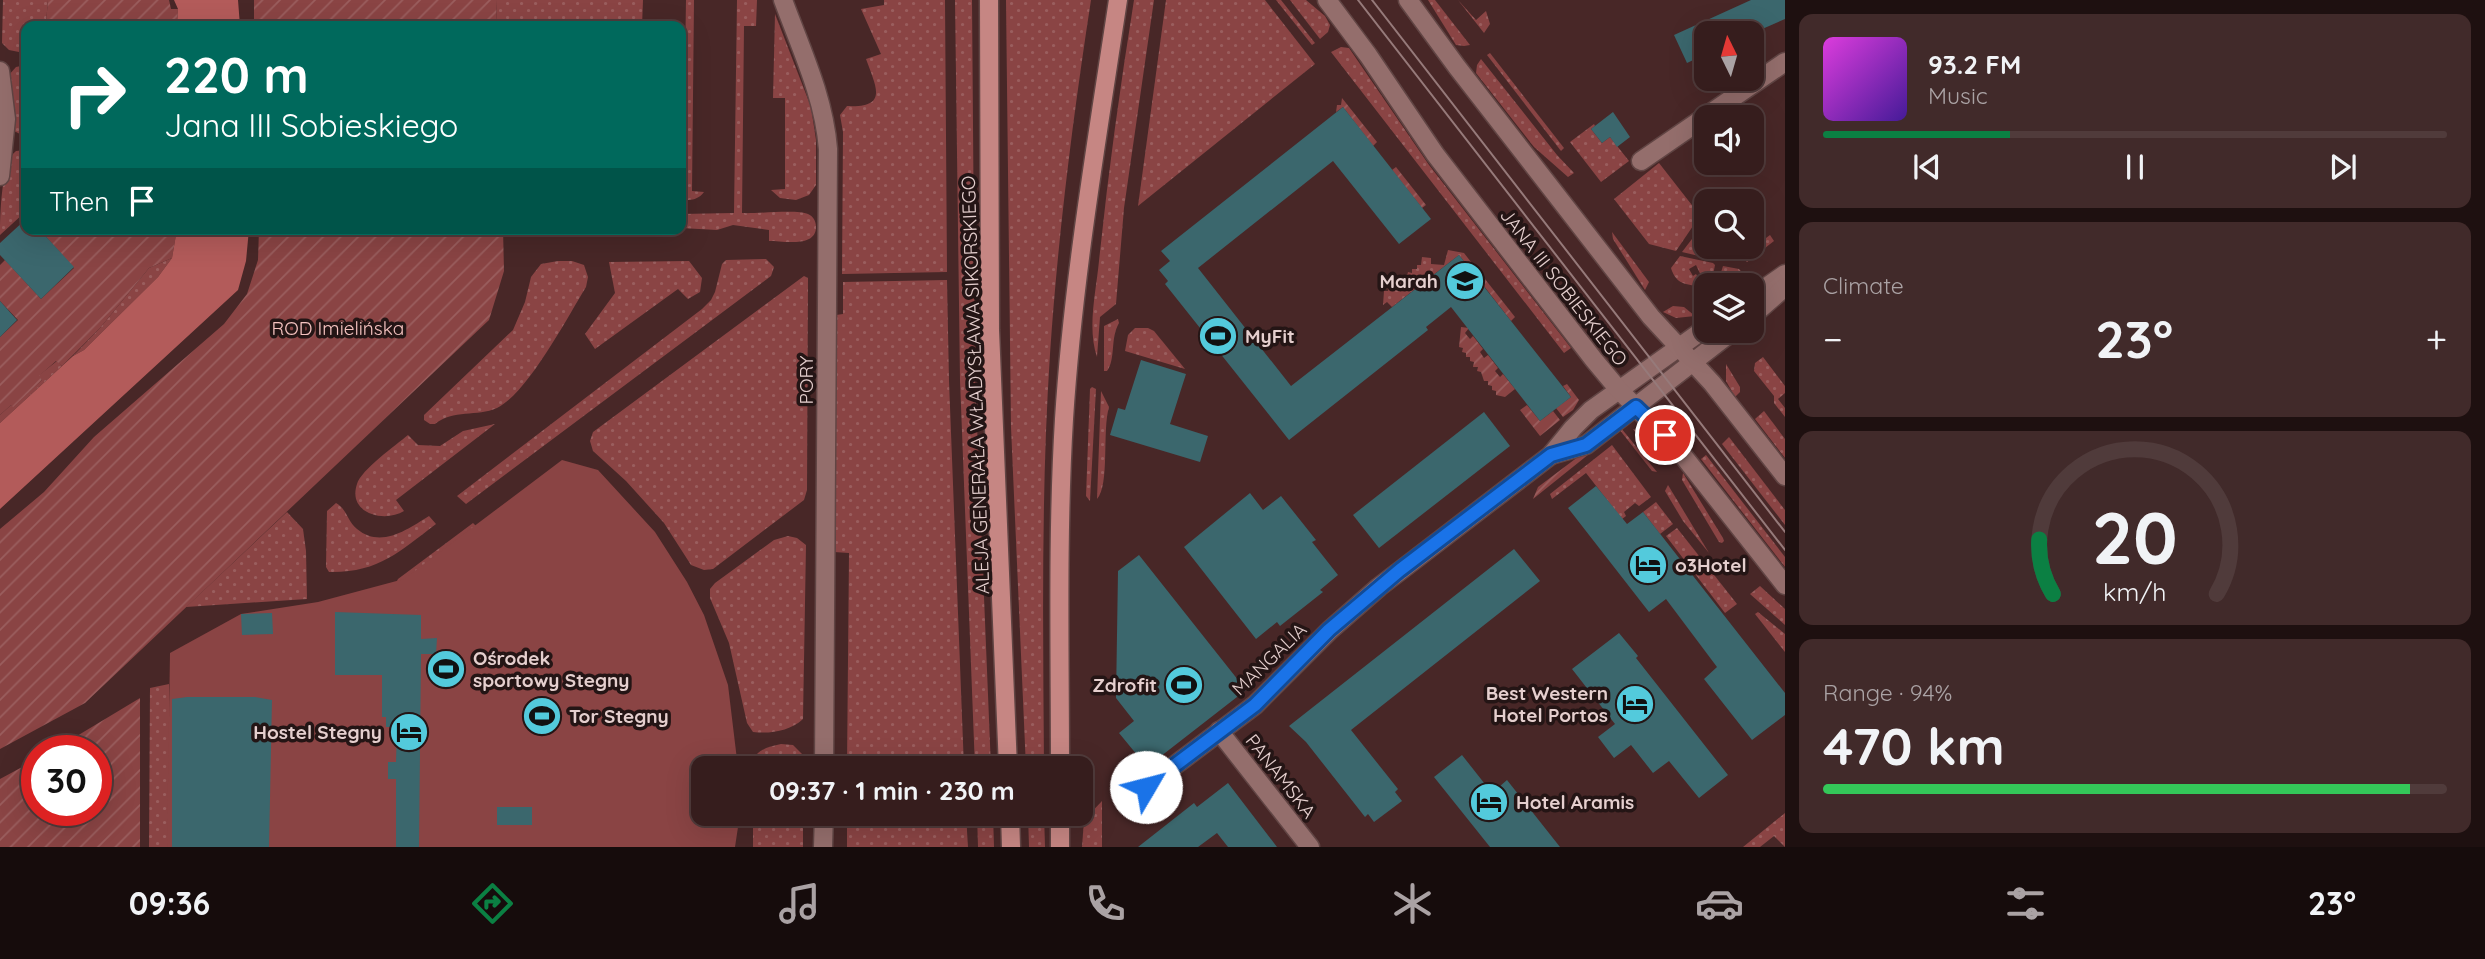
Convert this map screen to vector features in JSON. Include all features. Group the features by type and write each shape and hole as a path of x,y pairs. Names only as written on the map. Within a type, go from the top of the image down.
{"main road":[{"name":"ALEJA GENERAŁA WŁADYSŁAWA SIKORSKIEGO","path":"989,0 990,330 1008,756"},
{"path":"1060,756 1062,486 1067,385 1074,307 1118,0"},
{"path":"1010,826 1011,847"},
{"path":"1060,826 1060,847"}],"street":[{"name":"PORY","path":"783,0 821,104 828,149 824,756"},
{"name":"JANA III SOBIESKIEGO","path":"1328,0 1440,161 1619,390 1681,453 1785,585"},
{"path":"1408,0 1465,78 1646,310 1721,394 1785,476"},
{"path":"1641,161 1785,62"},
{"path":"0,71 6,127 0,176"},
{"path":"1764,289 1785,274"},
{"path":"1764,305 1785,287"},
{"name":"MANGALIA","path":"1146,787 1255,705 1329,630 1379,587 1551,455 1587,414 1694,337"},
{"name":"MANGALIA","path":"1551,455 1586,445 1718,343"},
{"name":"PANAMSKA","path":"1219,731 1310,847"},
{"path":"823,847 824,826"}],"green space":[{"path":"3,0 48,0 46,21 21,21 21,52 9,50 2,43"},
{"path":"48,0 169,0 171,9 178,9 177,21 46,21"},
{"path":"254,0 496,0 497,21 254,21"},
{"path":"496,0 643,0 642,21 497,21"},
{"path":"686,0 694,0 692,191 704,192 688,200 686,200"},
{"path":"737,0 757,0 756,26 744,26 742,213 808,214 814,219 815,234 805,241 790,242 769,241 769,230 733,225 717,230 686,228 686,214 734,213"},
{"path":"884,0 945,0 947,272 842,274 843,132 840,115 847,106 869,103 876,94 866,59 881,54 861,9 884,5"},
{"path":"955,0 972,0 975,377 991,756 975,756 960,380"},
{"path":"1006,0 1091,0 1067,176 1050,354 1044,509 1044,756 1025,756 1011,427"},
{"path":"1134,0 1154,0 1124,208 1116,304 1100,317 1097,357 1093,310"},
{"path":"1166,0 1265,0 1315,64 1138,206"},
{"path":"1276,0 1281,0 1315,43 1312,45"},
{"path":"1290,0 1306,0 1325,16 1330,25 1328,32 1320,39"},
{"path":"1428,0 1435,0 1470,45 1456,45"},
{"path":"1458,0 1476,20 1486,11 1490,24 1484,33"},
{"path":"775,14 811,107 816,140 816,185 809,195 796,200 780,198 771,190 785,189 785,98 773,98"},
{"path":"1341,47 1349,48 1429,165 1571,348 1564,353 1331,52"},
{"path":"1490,53 1564,148 1561,151 1487,55"},
{"path":"1481,59 1574,173 1568,177 1534,147 1476,73"},
{"path":"21,66 21,134 14,131 8,76 16,67"},
{"path":"1342,98 1377,142 1373,146 1343,107 1336,112"},
{"path":"1594,124 1591,129 1602,143 1610,137 1629,161 1601,182 1570,142"},
{"path":"21,150 21,216 0,235 4,177 16,151"},
{"path":"1659,163 1694,208 1694,225 1676,251 1649,244 1614,199"},
{"path":"1396,167 1426,205 1422,208 1392,170"},
{"path":"1612,232 1649,282 1645,290 1613,239"},
{"path":"44,235 176,235 172,258 149,268 100,328 62,366 56,361 39,376 42,380 13,407 11,405 0,415 0,337 18,320 0,301 0,265 5,260 41,299 74,268"},
{"name":"ROD Imielińska","path":"259,235 503,235 504,271 489,320 85,703 26,735 21,735 21,738 0,749 0,529 44,492 94,437 224,324 247,294 258,260"},
{"path":"1770,235 1774,241 1764,249 1764,236 1766,238"},
{"path":"1694,236 1694,255 1682,252"},
{"path":"1448,250 1464,253 1478,271 1474,274 1459,255 1392,307 1387,302 1383,305 1384,291 1388,291 1389,287 1393,288 1393,284 1398,284 1398,280 1407,276 1408,272 1412,273 1412,269 1417,269 1417,265 1421,265 1422,257 1431,258 1431,264 1444,265"},
{"path":"1680,256 1715,265 1713,273 1700,273 1696,265 1689,269 1694,275 1694,285 1679,281 1671,268"},
{"path":"172,258 158,277 84,350 73,356 100,328 149,268"},
{"path":"766,259 774,267 771,276 466,504 457,496 702,309 715,292 722,264 726,260"},
{"path":"572,261 584,265 588,277 586,287 546,354 521,388 509,400 489,411 449,416 435,424 424,420 424,415 513,330 525,302 531,277 541,264"},
{"path":"689,261 702,278 700,292 688,299 678,289 595,349 585,334 615,293 609,262"},
{"path":"1723,266 1739,269 1742,273 1721,273"},
{"path":"1481,274 1515,317 1511,321 1477,277"},
{"path":"804,276 808,278 807,490 804,500 713,569 704,570 691,565 664,523 626,481 593,451 590,441 593,432"},
{"path":"947,280 964,756 847,756 849,553 834,552 836,315 843,314 843,282"},
{"path":"1673,306 1684,307 1694,316 1676,318 1663,312"},
{"path":"1118,319 1110,366 1104,371 1104,326"},
{"path":"1461,327 1469,328 1465,333 1470,339 1473,336 1483,349 1480,352 1484,358 1488,355 1498,368 1495,371 1500,377 1503,374 1515,389 1505,397 1496,395 1488,381 1484,381 1481,372 1477,371 1478,367 1473,367 1474,362 1462,352 1463,348 1459,347"},
{"path":"1135,328 1154,331 1185,369 1125,351 1128,335"},
{"path":"1763,357 1785,386 1785,393 1778,399 1785,408 1785,417 1774,403 1774,396 1754,371 1755,363"},
{"path":"57,361 62,366 0,423 0,415 42,380 38,376"},
{"path":"1726,364 1740,387 1740,392 1735,397 1726,381"},
{"path":"1567,384 1579,400 1573,410 1563,417 1556,408 1571,397 1563,386"},
{"path":"1092,387 1096,389 1090,501 1086,496"},
{"path":"1101,391 1109,407 1105,470 1097,499"},
{"path":"1527,405 1540,421 1553,411 1560,420 1540,436 1520,410"},
{"path":"1764,411 1785,439 1785,458 1755,419"},
{"path":"495,424 396,500 404,511 396,515 378,516 362,509 357,503 355,494 360,478 408,435 418,445 440,446 463,431"},
{"path":"1621,428 1657,472 1652,471 1619,429"},
{"path":"1633,429 1648,434 1664,451 1656,454 1649,450"},
{"path":"1607,435 1609,438 1533,499 1538,487"},
{"path":"1729,437 1785,510 1785,525 1722,444"},
{"path":"1612,445 1651,497 1639,506 1635,503 1624,512 1626,516 1622,519 1586,473 1552,499 1550,494"},
{"path":"1706,455 1785,557 1785,567 1701,459"},
{"name":"Ośrodek sportowy Stegny","path":"562,460 598,470 655,532 687,582 704,615 728,685 737,756 691,756 691,826 738,826 735,847 167,847 170,653 241,614 318,602 404,579"},
{"path":"1683,473 1723,538 1722,543 1682,480"},
{"path":"1668,485 1709,553 1683,521 1665,491"},
{"path":"1656,502 1673,524 1660,534 1643,512"},
{"path":"336,503 343,508 357,529 375,537 394,535 429,516 436,524 399,552 375,565 329,572 326,567 327,511"},
{"path":"287,512 303,529 307,599 186,607"},
{"path":"473,523 477,527 435,570 396,583 398,579"},
{"path":"1677,528 1737,604 1725,613 1666,536"},
{"path":"788,536 797,538 806,545 803,719 780,731 753,732 747,723 729,643 710,598 710,589 774,540"},
{"path":"1760,586 1785,609 1785,625 1750,594"},
{"path":"1758,612 1785,634 1785,652 1755,614"},
{"path":"169,684 172,847 149,847 150,688"},
{"path":"140,698 140,847 0,847 0,779 21,768 21,826 112,826 112,735 79,735"},
{"path":"793,745 804,756 756,756 770,747"},
{"path":"1102,801 1102,847 1082,847 1084,826 1093,826 1093,810"},
{"path":"1785,813 1785,847 1774,836 1760,847 1743,847"},
{"path":"753,826 803,826 803,847 753,847"},
{"path":"847,826 967,826 968,847 847,847"},
{"path":"977,826 993,826 994,847 978,847"},
{"path":"1028,826 1044,826 1045,847 1029,847"}],"shaded area":[{"path":"174,0 238,0 240,21 177,21 178,9"},
{"path":"176,235 248,235 246,261 238,290 0,509 0,423 73,356 84,350 158,277 172,258"}],"building":[{"path":"1751,0 1785,0 1785,19 1764,28 1764,21 1705,21"},
{"path":"1694,26 1694,60 1687,63 1674,35"},
{"path":"1343,107 1431,219 1399,244 1333,161 1198,268 1291,386 1459,255 1571,397 1540,421 1451,307 1426,327 1428,330 1289,440 1165,284 1168,281 1159,270 1170,261 1161,251"},
{"path":"1613,112 1630,137 1617,147 1610,137 1602,143 1591,129"},
{"path":"21,224 21,235 45,235 74,267 41,299 0,255 0,243"},
{"path":"0,301 17,320 0,337"},
{"path":"1141,360 1186,374 1170,424 1208,436 1200,462 1110,435 1118,408 1125,410"},
{"path":"1484,412 1510,446 1379,548 1353,515"},
{"path":"1596,486 1627,524 1643,512 1785,693 1785,715 1752,740 1704,679 1717,667 1666,599 1649,612 1568,508"},
{"path":"1250,493 1263,510 1281,496 1316,540 1312,542 1338,575 1320,590 1323,592 1280,626 1277,622 1256,639 1184,547"},
{"path":"1514,549 1540,581 1351,730 1398,789 1395,792 1402,801 1374,822 1368,814 1365,817 1306,742 1289,726"},
{"path":"1139,555 1246,690 1147,767 1119,733 1134,721 1116,698 1118,571"},
{"path":"335,612 421,615 421,639 437,638 436,654 421,654 419,847 396,847 396,779 388,779 388,762 396,762 397,727 386,727 386,717 382,717 382,675 335,675"},
{"path":"272,613 273,634 242,635 241,614"},
{"name":"Best Western Hotel Portos","path":"1619,633 1728,775 1699,798 1669,761 1653,773 1631,745 1614,758 1598,737 1615,724 1572,669"},
{"path":"255,697 272,700 269,847 172,847 172,699"},
{"name":"Hotel Aramis","path":"1462,755 1492,793 1507,780 1560,847 1490,847 1434,777"},
{"path":"1228,783 1277,847 1228,847 1217,833 1198,847 1138,847 1194,803 1197,807"},
{"path":"497,807 532,807 532,825 497,825"}],"tram line":[{"path":"1358,0 1785,550"},
{"path":"1372,0 1785,532"}],"place":[{"name":"Marah","path":"1465,281"},
{"name":"MyFit","path":"1218,336"},
{"name":"o3Hotel","path":"1648,565"},
{"name":"Ośrodek sportowy Stegny","path":"446,669"},
{"name":"Zdrofit","path":"1184,685"},
{"name":"Best Western Hotel Portos","path":"1635,704"},
{"name":"Tor Stegny","path":"542,716"},
{"name":"Hostel Stegny","path":"409,732"},
{"name":"Hotel Aramis","path":"1489,802"}],"route":[{"path":"1146,787 1255,705 1329,630 1379,587 1551,455 1586,445 1636,407 1665,435"}]}
